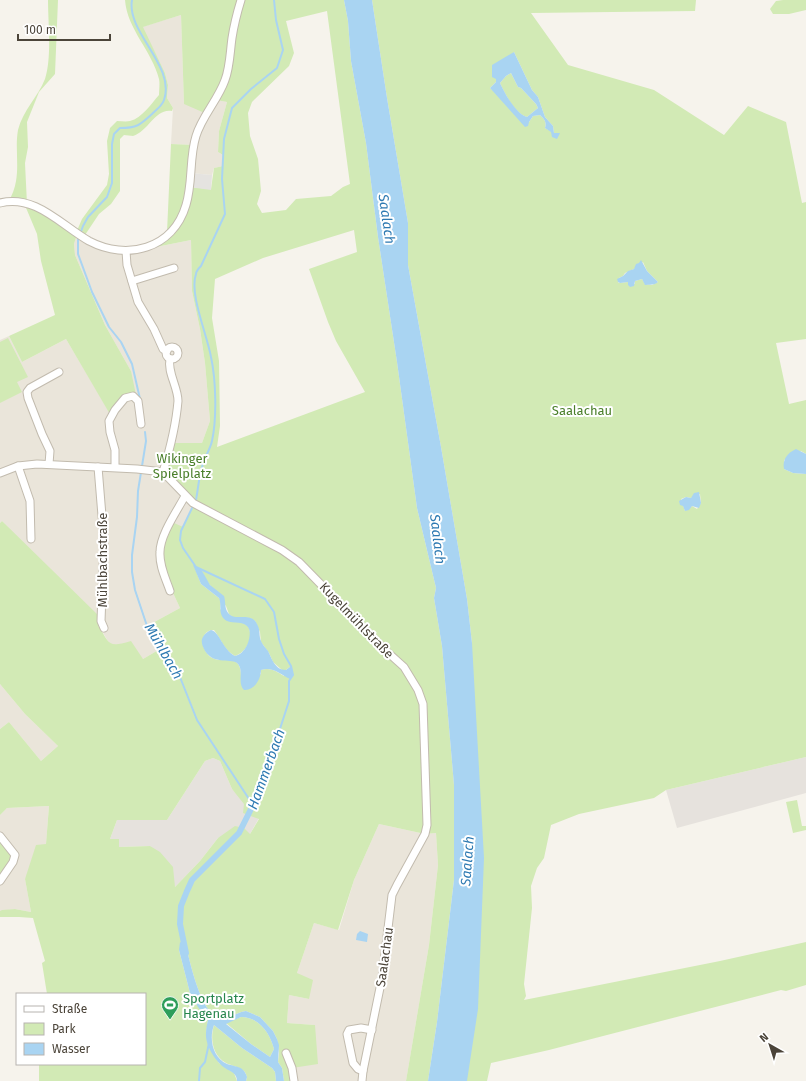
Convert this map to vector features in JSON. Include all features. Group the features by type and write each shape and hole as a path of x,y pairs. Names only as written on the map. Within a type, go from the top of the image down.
{"street":[{"path":"0,203 17,201 34,206 52,216 83,238 106,248 126,251 144,248 162,240 175,227 186,205 196,135 216,100 226,78 234,24 242,0"},
{"path":"0,473 18,466 30,464 115,467 163,472 174,429 178,401 176,388 169,366 170,359 167,351 163,348 154,328 138,302 127,265 126,251"},
{"path":"132,281 174,268"},
{"path":"167,351 171,347 178,350 176,358 170,359"},
{"path":"48,464 50,451 42,434 27,392 30,388 59,372"},
{"path":"115,467 115,450 110,432 109,421 124,398 133,396 138,401 141,424"},
{"path":"18,466 30,501 31,539"},
{"name":"Mühlbachstraße","path":"98,467 104,540 101,621 104,628"},
{"name":"Kugelmühlstraße","path":"163,472 185,496 201,508 282,550 299,562 384,649 404,667 418,690 423,704 427,825 425,834 397,884"},
{"path":"170,592 160,560 160,547 166,532 185,496"},
{"path":"0,836 15,855 13,862 0,881"},
{"name":"Saalachau","path":"362,1081 382,978 390,922 392,895 397,884"},
{"path":"363,1071 358,1069 353,1063 347,1034 349,1030 355,1028 372,1030"},
{"path":"286,1053 292,1068 294,1081"}],"shaded area":[{"path":"181,15 184,104 216,100 227,102 219,131 218,152 223,155 223,166 214,168 212,175 190,173 194,145 171,144 173,108 167,98 168,85 165,73 142,27"},
{"path":"190,173 212,175 211,190 189,187"},
{"path":"77,233 116,250 153,245 156,247 191,240 192,291 205,363 210,421 202,443 196,500 183,528 172,522 162,569 180,608 147,626 160,649 143,659 109,643 98,624 2,521 0,523 0,340 9,336 22,362 66,339 111,415 131,371 105,325 75,255 74,244"},
{"path":"0,684 25,714 58,746 41,761 9,722 0,729"},
{"path":"806,757 806,793 677,828 666,790"},
{"path":"213,758 220,761 232,789 259,818 250,834 218,838 200,861 175,887 150,846 119,847 110,839 117,820 167,820 205,761"},
{"path":"49,806 46,844 25,879 31,912 15,909 0,911 0,815 7,808"},
{"path":"379,824 425,834 436,833 438,865 429,945 406,1081 294,1081 292,1068 315,1025 287,1023 289,995 309,999 297,973 314,923 339,930 354,880"}],"green space":[{"name":"Wikinger Spielplatz","path":"48,0 58,0 55,74 39,92 27,122 28,147 25,163 27,204 76,233 82,219 107,185 109,174 107,141 110,128 117,121 130,121 138,117 159,95 159,81 156,69 130,21 125,0 344,0 348,21 351,61 366,143 417,508 436,588 434,598 442,646 454,785 454,880 437,1022 428,1081 406,1081 429,945 438,865 436,833 425,834 379,824 354,880 338,930 314,923 297,973 313,980 309,999 289,995 287,1023 315,1025 318,1064 292,1068 294,1081 284,1081 282,1068 278,1062 279,1053 277,1039 273,1031 260,1017 246,1011 222,1018 219,1018 213,1014 207,1007 197,986 186,946 179,950 190,993 208,1020 206,1033 210,1049 219,1063 234,1073 237,1081 39,1081 39,1065 146,1065 146,993 47,993 42,963 45,961 33,918 0,917 0,911 2,910 15,909 31,912 25,879 36,845 46,844 49,806 7,808 0,815 0,729 9,722 41,761 58,746 25,714 0,684 0,523 2,521 99,616 98,625 110,643 117,644 131,641 143,659 160,649 147,626 180,608 162,569 159,553 172,522 183,527 196,500 189,500 163,472 171,443 202,443 210,421 205,363 192,291 191,240 156,247 153,245 167,232 171,144 194,145 189,187 211,189 214,168 223,166 223,155 218,152 219,131 227,102 216,100 207,114 184,104 181,15 143,27 165,73 168,85 167,98 173,108 172,111 166,111 156,116 139,133 133,136 124,135 120,139 120,191 111,204 99,214 83,238 77,234 74,244 75,255 105,325 131,371 136,395 127,396 111,416 66,339 22,362 9,336 55,315 41,261 37,234 24,203 9,201 15,186 17,175 18,130 23,116 45,79 49,40","holes":["327,11 350,184 343,187 331,196 296,199 286,210 262,213 257,204 261,191 258,159 250,136 248,113 252,102 289,66 294,53 286,21","354,230 357,252 309,269 336,341 365,392 217,447 220,426 219,361 212,318 215,279 263,258","194,566 201,569 206,580 226,606 229,614 232,616 220,609 221,601 201,584","233,617 250,618 255,621 260,632 261,642 269,653 273,662 282,670 286,670 291,666 284,676 273,670 264,669 261,670 261,674 241,683 241,675 238,664 232,660 220,660 211,657 207,654 202,642 207,632 214,630 225,648 235,656 246,648 250,639 250,630 248,626","213,758 220,761 232,789 244,804 243,813 259,819 250,834 244,828 235,826 218,838 200,861 175,887 173,867 160,852 150,846 119,847 119,839 110,839 117,820 167,820 205,761"]},
{"name":"Saalachau","path":"372,0 696,0 695,11 531,13 568,65 654,90 724,135 748,106 786,122 802,203 806,202 806,339 776,343 789,404 806,400 806,454 801,451 784,460 784,469 793,473 806,474 806,757 666,790 654,798 579,814 551,825 544,858 537,868 531,886 532,908 524,984 526,996 524,1000 720,961 806,942 806,985 786,991 781,990 549,1050 491,1063 487,1081 466,1081 472,643 467,599 408,265 408,223","holes":["514,52 532,90 538,97 545,117 553,126 554,133 545,128 546,126 544,119 540,115 533,116 529,122 490,88 496,82 496,79","643,262 647,271 658,282 652,285 645,284 642,279 635,281 635,284 618,282 619,278 625,273 634,269","700,494 701,503 697,509 692,506 685,511 681,499 686,497 691,498"]},
{"path":"806,0 806,10 789,14 773,14 770,9 776,1"},
{"path":"511,73 518,87 521,88 538,108 527,117 518,112 500,83"},
{"path":"8,338 28,377 17,382 22,392 0,403 0,342"},
{"path":"797,800 802,826 806,826 806,830 793,833 786,802"},
{"path":"0,836 14,853 0,881"},
{"path":"241,1017 253,1020 267,1032 274,1049 270,1057 251,1044 226,1023"},
{"path":"214,1025 242,1048 272,1068 275,1072 276,1081 246,1081 247,1077 244,1071 221,1060 215,1051 212,1041"}],"water":[{"name":"Saalach","path":"344,0 372,0 408,223 408,265 467,599 472,643 484,858 478,1009 467,1081 428,1081 437,1022 454,880 454,785 442,646 434,598 436,588 417,508 366,143 351,61 348,21"},
{"path":"514,52 532,90 538,97 545,117 553,126 554,133 560,133 557,139 552,137 551,132 545,128 546,126 544,119 540,115 533,116 528,126 525,127 490,88 496,82 496,79 492,77 492,65","holes":["511,73 518,87 521,88 538,108 527,117 515,108 500,83"]},
{"path":"641,260 647,271 658,282 645,285 642,279 635,281 634,286 630,287 628,282 618,282 617,279 628,271 634,269 636,264"},
{"path":"796,449 806,454 806,474 793,473 784,469 786,457"},
{"path":"699,492 701,503 699,508 692,506 689,510 685,511 683,506 680,505 679,501 686,497 691,498 694,493"},
{"path":"193,565 201,569 210,585 224,596 227,612 229,614 236,617 252,618 255,621 259,628 261,642 268,651 274,664 282,670 286,670 291,666 293,675 290,679 276,671 265,669 261,670 258,681 251,689 244,690 241,684 240,667 238,664 232,661 218,660 209,656 202,644 202,639 206,633 211,630 214,631 227,650 235,656 241,653 247,646 250,631 245,624 229,622 222,617 219,598 201,584"},
{"path":"360,931 368,934 367,942 356,940 357,934"},
{"path":"180,942 186,946 197,986 207,1007 213,1014 219,1018 222,1018 246,1011 260,1017 273,1031 279,1045 278,1062 282,1068 284,1081 276,1081 275,1072 272,1068 242,1048 214,1025 212,1041 215,1052 222,1061 242,1069 246,1073 246,1081 237,1081 235,1074 225,1068 218,1061 211,1052 207,1043 206,1031 208,1020 190,993 179,950","holes":["241,1017 247,1018 263,1027 270,1037 274,1049 270,1057 226,1024"]}],"waterway":[{"path":"132,0 132,12 136,24 158,62 163,75 166,87 164,100 159,108 141,123 130,127 120,128 114,134 112,144 112,183 107,197 88,217 83,226 78,240 78,254 92,292 109,327 121,342 132,364 140,399"},
{"path":"196,500 202,467 210,448 214,432 215,399 213,366 199,314 194,282 196,272 201,266 225,214 222,179 224,139 232,108 251,89 277,68 283,50 276,20 274,0"},
{"name":"Mühlbach","path":"145,432 146,441 138,491 137,517 132,555 132,572 135,590 147,626 160,649 176,667 197,720 253,805"},
{"name":"Hammerbach","path":"193,506 181,531 180,540 183,548 196,567 265,599 274,612 279,639 284,654 291,666 293,675 289,681 289,701 257,800"},
{"name":"Hammerbach","path":"186,953 180,924 181,906 192,880 239,833 257,800"},
{"path":"199,1081 200,1068 205,1062 209,1043"}],"place":[{"name":"Sportplatz Hagenau","path":"170,1020"}]}
